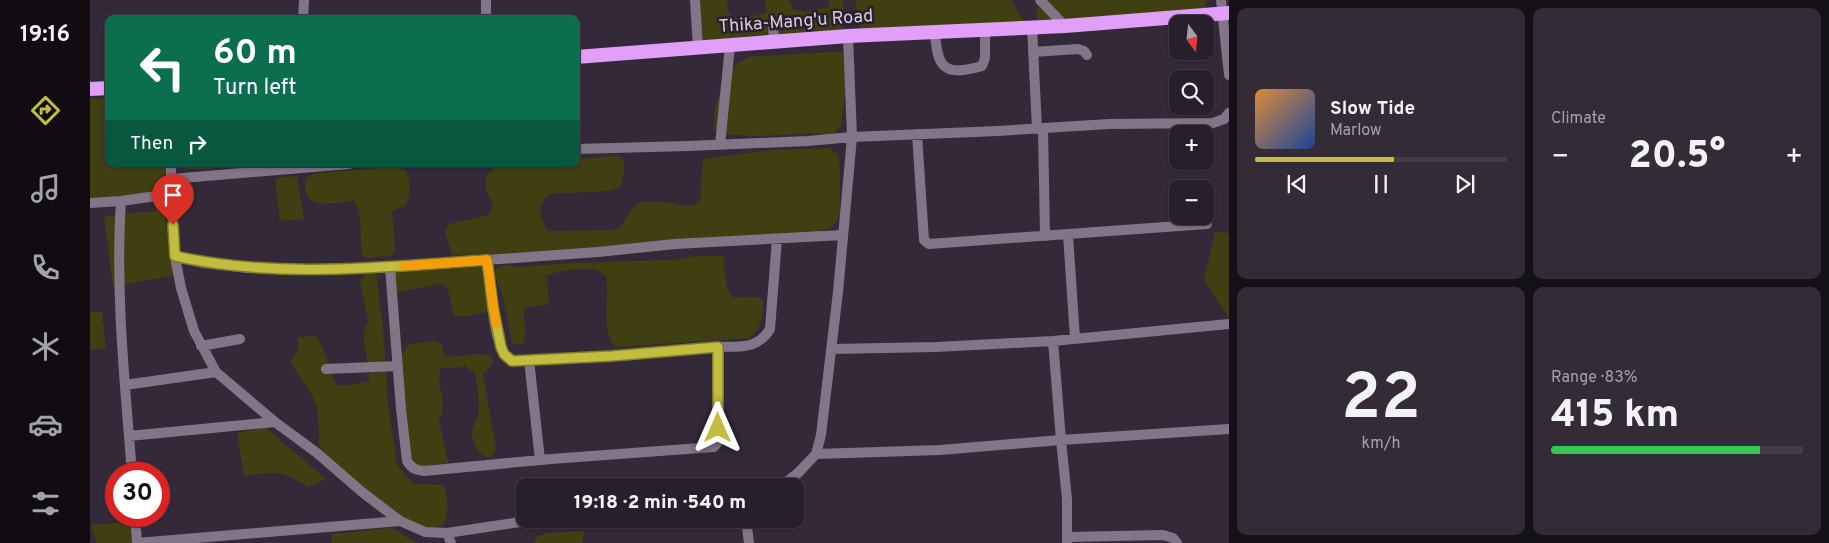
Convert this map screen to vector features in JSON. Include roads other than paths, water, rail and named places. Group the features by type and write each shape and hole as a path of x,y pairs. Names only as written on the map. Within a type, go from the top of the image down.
{"highway":[{"name":"Thika-Mang'u Road","path":"580,57 848,36 1065,26 1224,9"},
{"path":"90,89 105,88"}],"street":[{"path":"303,15 304,0"},
{"path":"486,0 486,15"},
{"path":"695,0 698,48"},
{"path":"1040,0 1065,26"},
{"path":"1224,9 1229,75"},
{"path":"773,24 774,42"},
{"path":"1032,27 1040,129 1045,236"},
{"path":"934,32 938,57 942,66 952,70 971,70 982,66 985,58 985,29"},
{"path":"791,478 816,454 821,435 852,137 848,36"},
{"path":"720,145 730,46"},
{"path":"1033,52 1078,49 1084,51 1087,55"},
{"path":"580,148 720,145 1109,124 1212,123 1224,119 1229,113"},
{"path":"917,134 921,208 924,240 926,243 938,245 1194,225"},
{"path":"171,167 175,256 183,298 194,331 216,372 275,422 317,453 362,492 400,521 425,532 446,533 516,523"},
{"path":"171,179 313,167"},
{"path":"90,204 171,194"},
{"path":"121,201 118,246 119,292 131,462"},
{"path":"175,256 204,263 246,268 303,270 390,267 598,252 676,244 843,235"},
{"path":"1068,235 1076,338"},
{"path":"487,260 494,314 504,354 512,361 751,346 761,341 770,329 777,239"},
{"path":"390,267 401,410 408,461 411,467 416,470 424,471 714,447 718,442 718,347"},
{"path":"831,349 936,347 1052,341 1229,324"},
{"path":"201,346 240,339"},
{"path":"1052,341 1068,540 1130,539 1163,535 1173,538 1177,543"},
{"path":"529,360 540,460"},
{"path":"326,370 398,366"},
{"path":"125,385 216,372"},
{"path":"129,436 275,422"},
{"path":"816,454 940,450 1229,429"},
{"path":"136,527 137,543 400,521"},
{"path":"747,528 749,543"},
{"path":"446,533 451,543"}]}
